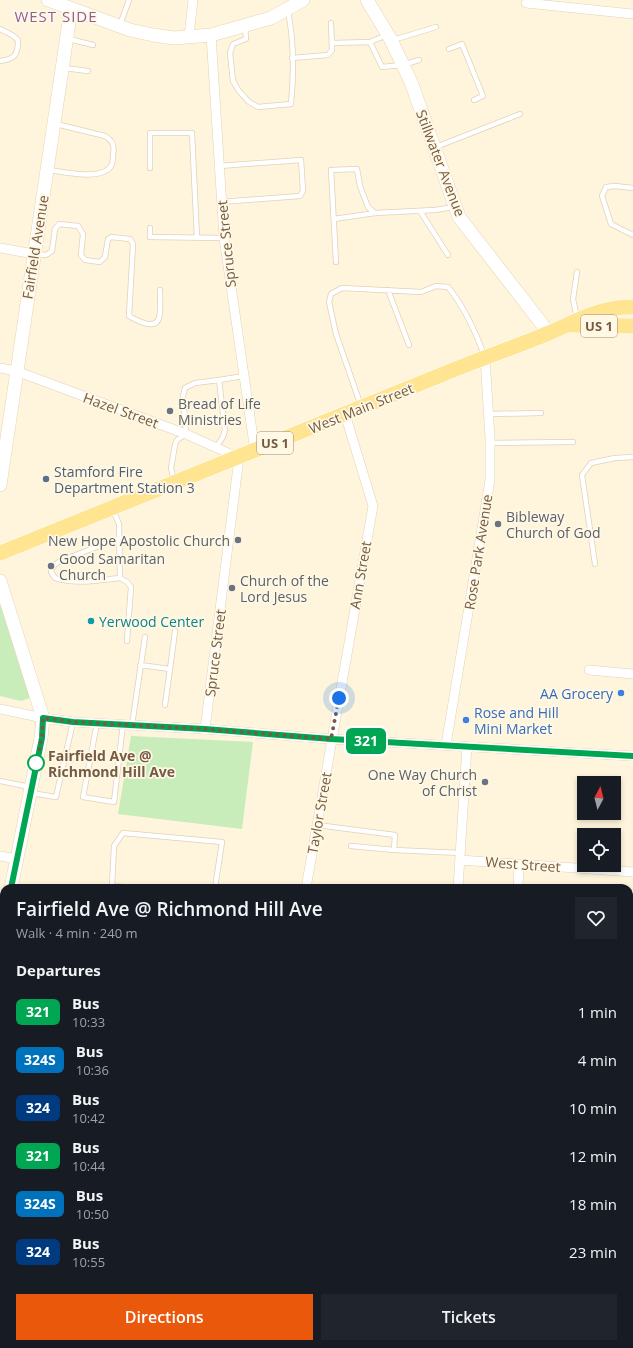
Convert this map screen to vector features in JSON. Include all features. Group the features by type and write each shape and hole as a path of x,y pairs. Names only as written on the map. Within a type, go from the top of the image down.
{"main road":[{"name":"West Main Street","path":"0,553 175,484 485,357 549,333 590,314 611,308 633,307"},
{"name":"West Main Street","path":"572,322 633,326"}],"street":[{"path":"48,0 130,30 174,38 211,34 270,18 303,0"},
{"path":"189,36 193,0"},
{"name":"Stillwater Avenue","path":"367,0 389,37 411,82 459,217 549,333"},
{"path":"526,3 633,14"},
{"name":"Fairfield Avenue","path":"0,485 71,9"},
{"name":"Spruce Street","path":"211,34 224,238 255,451"},
{"path":"0,248 34,254"},
{"name":"Rose Park Avenue","path":"446,745 490,480 489,414 485,357"},
{"name":"Hazel Street","path":"0,368 16,371 186,434 239,458"},
{"name":"Ann Street","path":"331,739 373,506 346,414"},
{"name":"Spruce Street","path":"205,729 239,458"},
{"path":"0,581 43,718 42,738 12,884"},
{"path":"589,670 633,674"},
{"path":"0,708 43,718 73,722 205,729 331,739 633,756"},
{"name":"Taylor Street","path":"307,884 331,739"},
{"path":"458,884 467,746"},
{"path":"0,856 17,859"},
{"name":"West Street","path":"461,856 519,865 633,872"},
{"path":"518,884 519,865"}],"lane":[{"path":"119,26 129,0"},
{"path":"244,25 246,39 233,44 230,53 233,81 239,91 249,102 258,107 291,104 293,81 292,29 288,8"},
{"path":"292,58 328,55 332,50 331,23"},
{"path":"332,43 370,42 436,27"},
{"path":"0,29 18,40 18,47 16,55 10,60 0,61"},
{"path":"67,39 93,45"},
{"path":"370,42 382,67 402,65 419,60"},
{"path":"449,48 462,44 483,96 474,100"},
{"path":"63,67 88,71"},
{"path":"435,147 520,114"},
{"path":"47,170 94,175 102,173 111,166 114,148 111,140 105,136 54,123"},
{"path":"150,168 150,133 192,133 197,238"},
{"path":"219,166 301,160 303,191 300,196 221,202"},
{"path":"336,262 331,170 357,169 360,186 368,207 375,213"},
{"path":"633,188 615,186 606,187 602,196 611,224 633,235"},
{"path":"334,219 375,213 435,210 456,206"},
{"path":"420,211 448,255"},
{"path":"34,254 46,255 52,251 55,229 59,224 78,226 83,234 82,255 85,260 100,262 105,257 108,239 111,237 130,239 133,244 129,316 138,321 152,325 156,323 159,319 160,290"},
{"path":"150,228 150,237 224,238"},
{"path":"572,322 576,272"},
{"path":"361,408 336,334 329,302 331,294 342,288 421,292 436,286 448,287 458,300 473,325 485,357"},
{"path":"388,290 409,345"},
{"path":"175,484 171,468 176,440 186,434 183,396 185,388 195,383 244,376"},
{"path":"216,447 223,437 225,430 219,380"},
{"path":"489,414 541,413"},
{"path":"490,443 573,442"},
{"path":"595,564 582,475 591,463 615,458 633,457"},
{"path":"113,508 119,524 120,578"},
{"path":"120,538 60,561 53,566 51,572 55,578 68,581 93,581 120,578 127,582 131,587 128,642"},
{"path":"166,705 175,631"},
{"path":"97,723 83,797 114,802 127,724 145,637"},
{"path":"140,665 170,669"},
{"path":"0,781 56,797 73,722"},
{"path":"317,825 395,835 394,850"},
{"path":"112,884 114,846 123,833 222,842 216,884"},
{"path":"351,846 461,856"}],"green space":[{"path":"0,604 30,698 21,701 0,696"},
{"path":"131,736 253,742 242,829 118,814"}],"bus line":[{"name":"321","path":"12,884 42,738 43,718 73,722 205,729 331,739 633,756"}],"place":[{"name":"Bread of Life Ministries","path":"170,411"},
{"name":"Stamford Fire Department Station 3","path":"46,479"},
{"name":"Bibleway Church of God","path":"498,524"},
{"name":"New Hope Apostolic Church","path":"238,540"},
{"name":"Good Samaritan Church","path":"51,566"},
{"name":"Church of the Lord Jesus","path":"232,588"},
{"name":"Yerwood Center","path":"91,621"},
{"name":"AA Grocery","path":"621,693"},
{"name":"Rose and Hill Mini Market","path":"466,720"},
{"name":"Fairfield Ave @ Richmond Hill Ave","path":"36,763"},
{"name":"One Way Church of Christ","path":"485,782"}],"district":[{"name":"WEST SIDE","path":"56,16"}],"route":[{"path":"36,763 42,738 43,718 73,722 205,729 331,739 339,698"}]}
